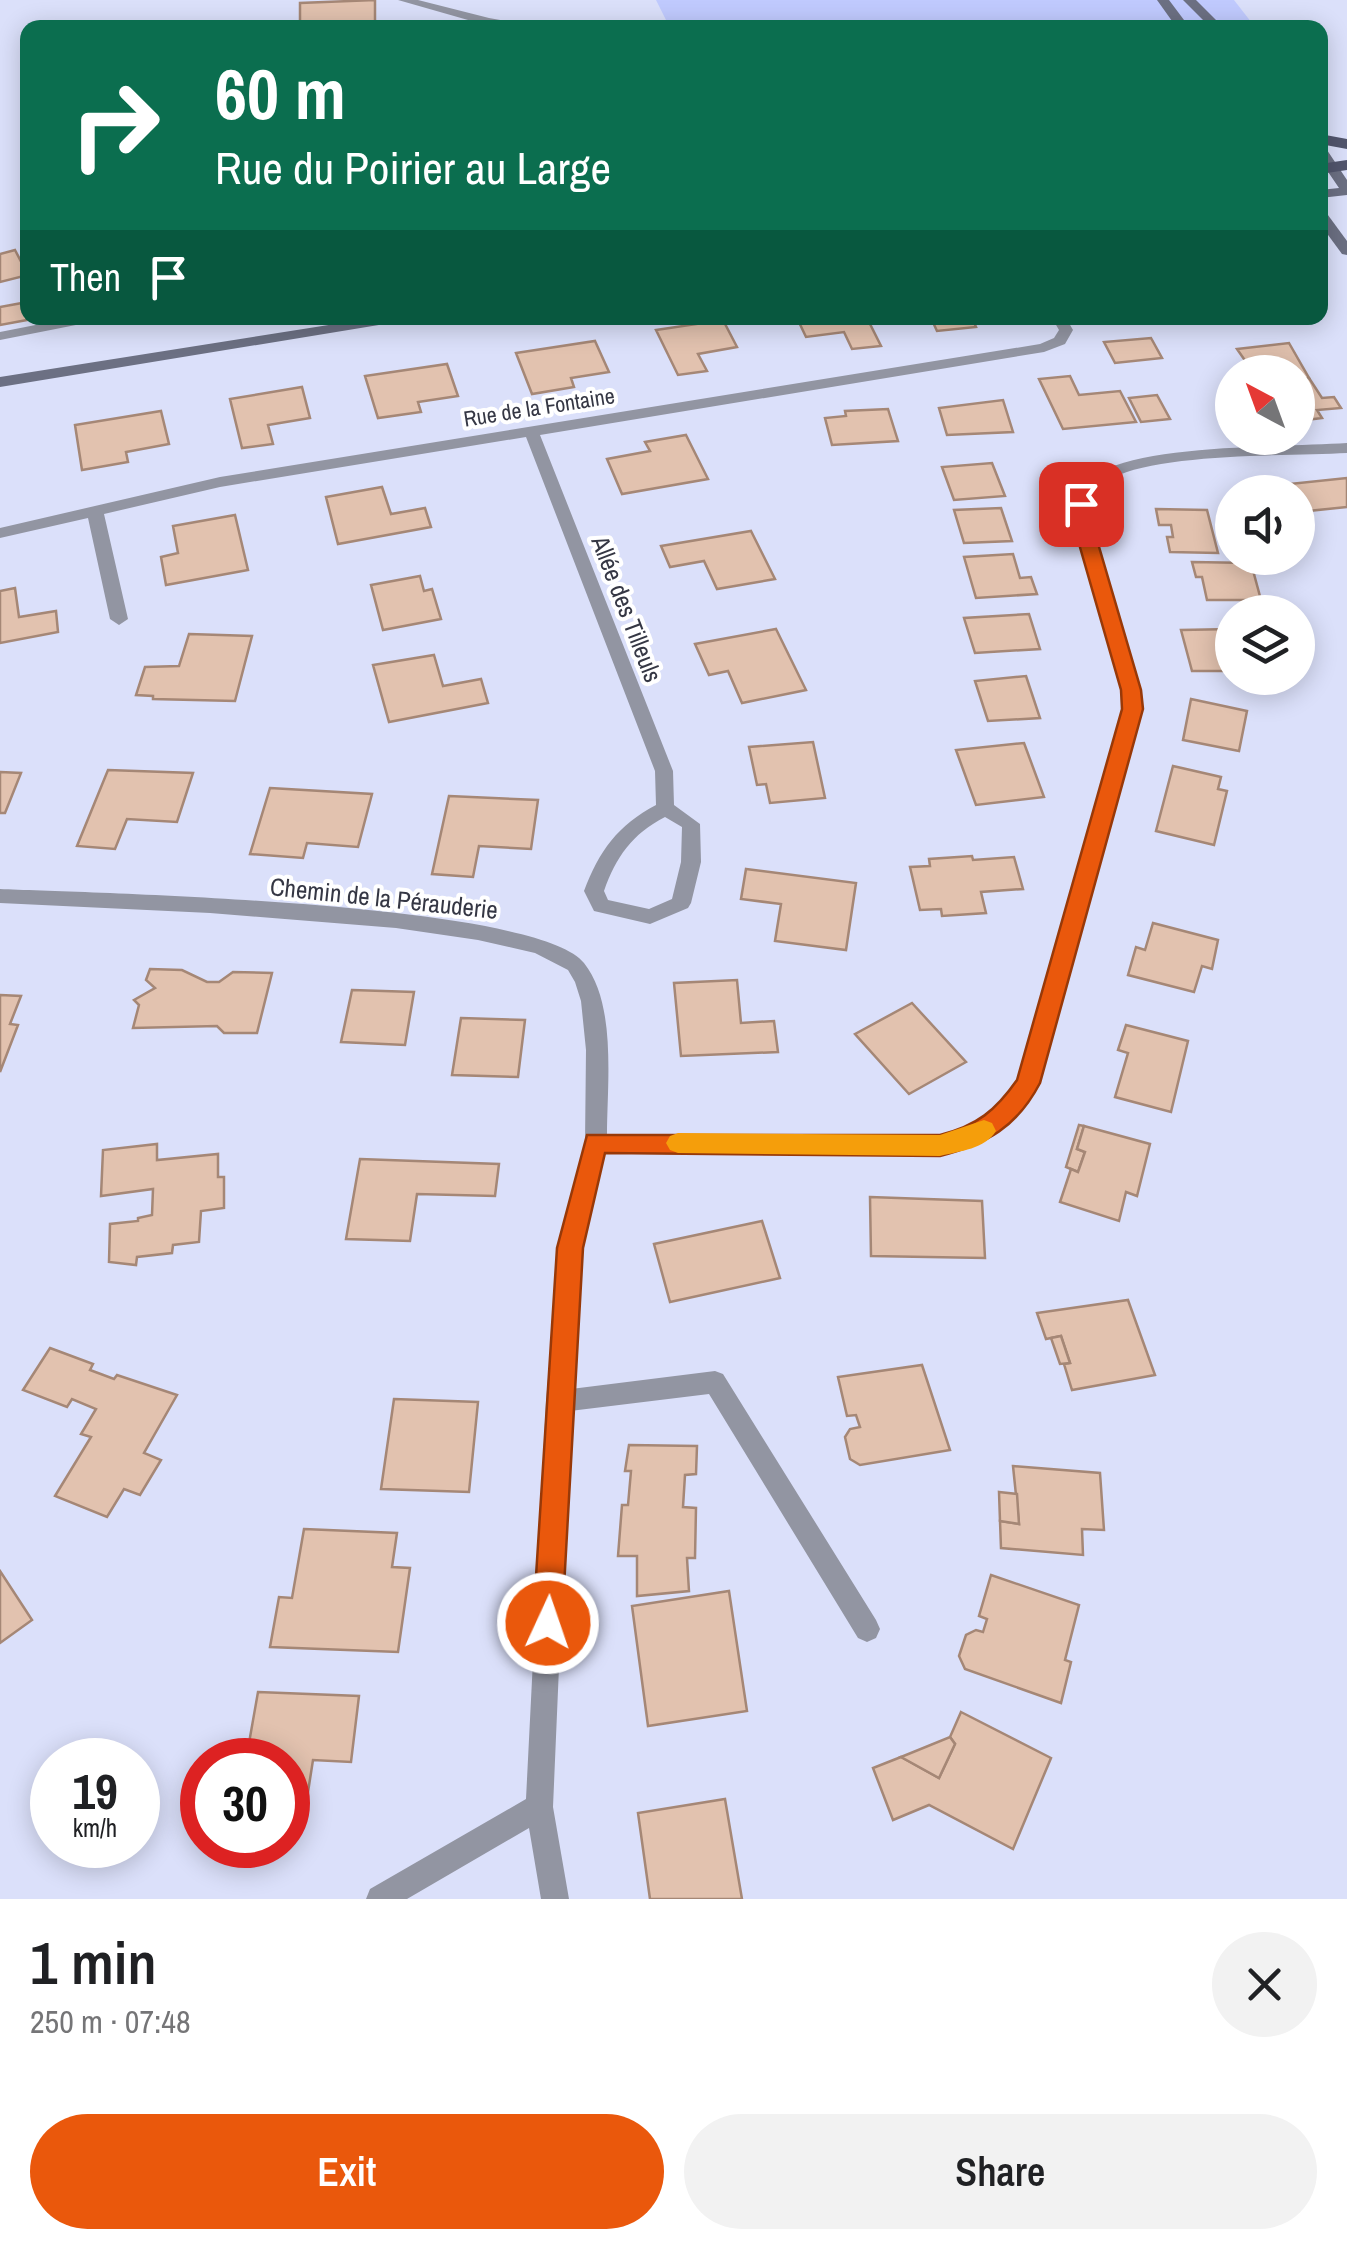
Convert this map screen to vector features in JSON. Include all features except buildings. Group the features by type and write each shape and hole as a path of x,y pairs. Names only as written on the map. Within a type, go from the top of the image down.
{"street":[{"path":"404,0 481,20"},
{"path":"1189,0 1210,20"},
{"path":"1333,167 1347,191"},
{"path":"1328,226 1347,250"},
{"path":"0,336 56,325"},
{"path":"0,369 281,325"},
{"path":"0,382 354,325"},
{"name":"Rue de la Fontaine","path":"0,533 220,482 1044,348 1060,341 1066,330 1063,325"},
{"name":"Allée des Tilleuls","path":"531,432 664,771 664,808"},
{"path":"596,1142 940,1146 972,1138 1004,1117 1028,1083 1132,709 1131,690 1080,516 1081,504 1091,487 1128,467 1347,448"},
{"path":"94,511 119,619"},
{"path":"664,808 691,824 691,862 682,904 650,917 601,906 594,891 604,862 630,826 664,808"},
{"name":"Chemin de la Pérauderie","path":"0,896 350,916 502,934 544,946 574,963 587,986 594,1034 596,1142 570,1248 558,1402 539,1807 555,1899"},
{"path":"558,1402 715,1382 867,1629"},
{"path":"380,1899 539,1807"}],"shaded area":[{"path":"656,0 1234,0 1250,20 666,20"}],"slow traffic":[{"path":"678,1143 940,1146 984,1131"}],"route":[{"path":"548,1623 570,1248 596,1142 940,1146 972,1138 1004,1117 1028,1083 1132,709 1131,690 1080,516 1081,504"}]}
